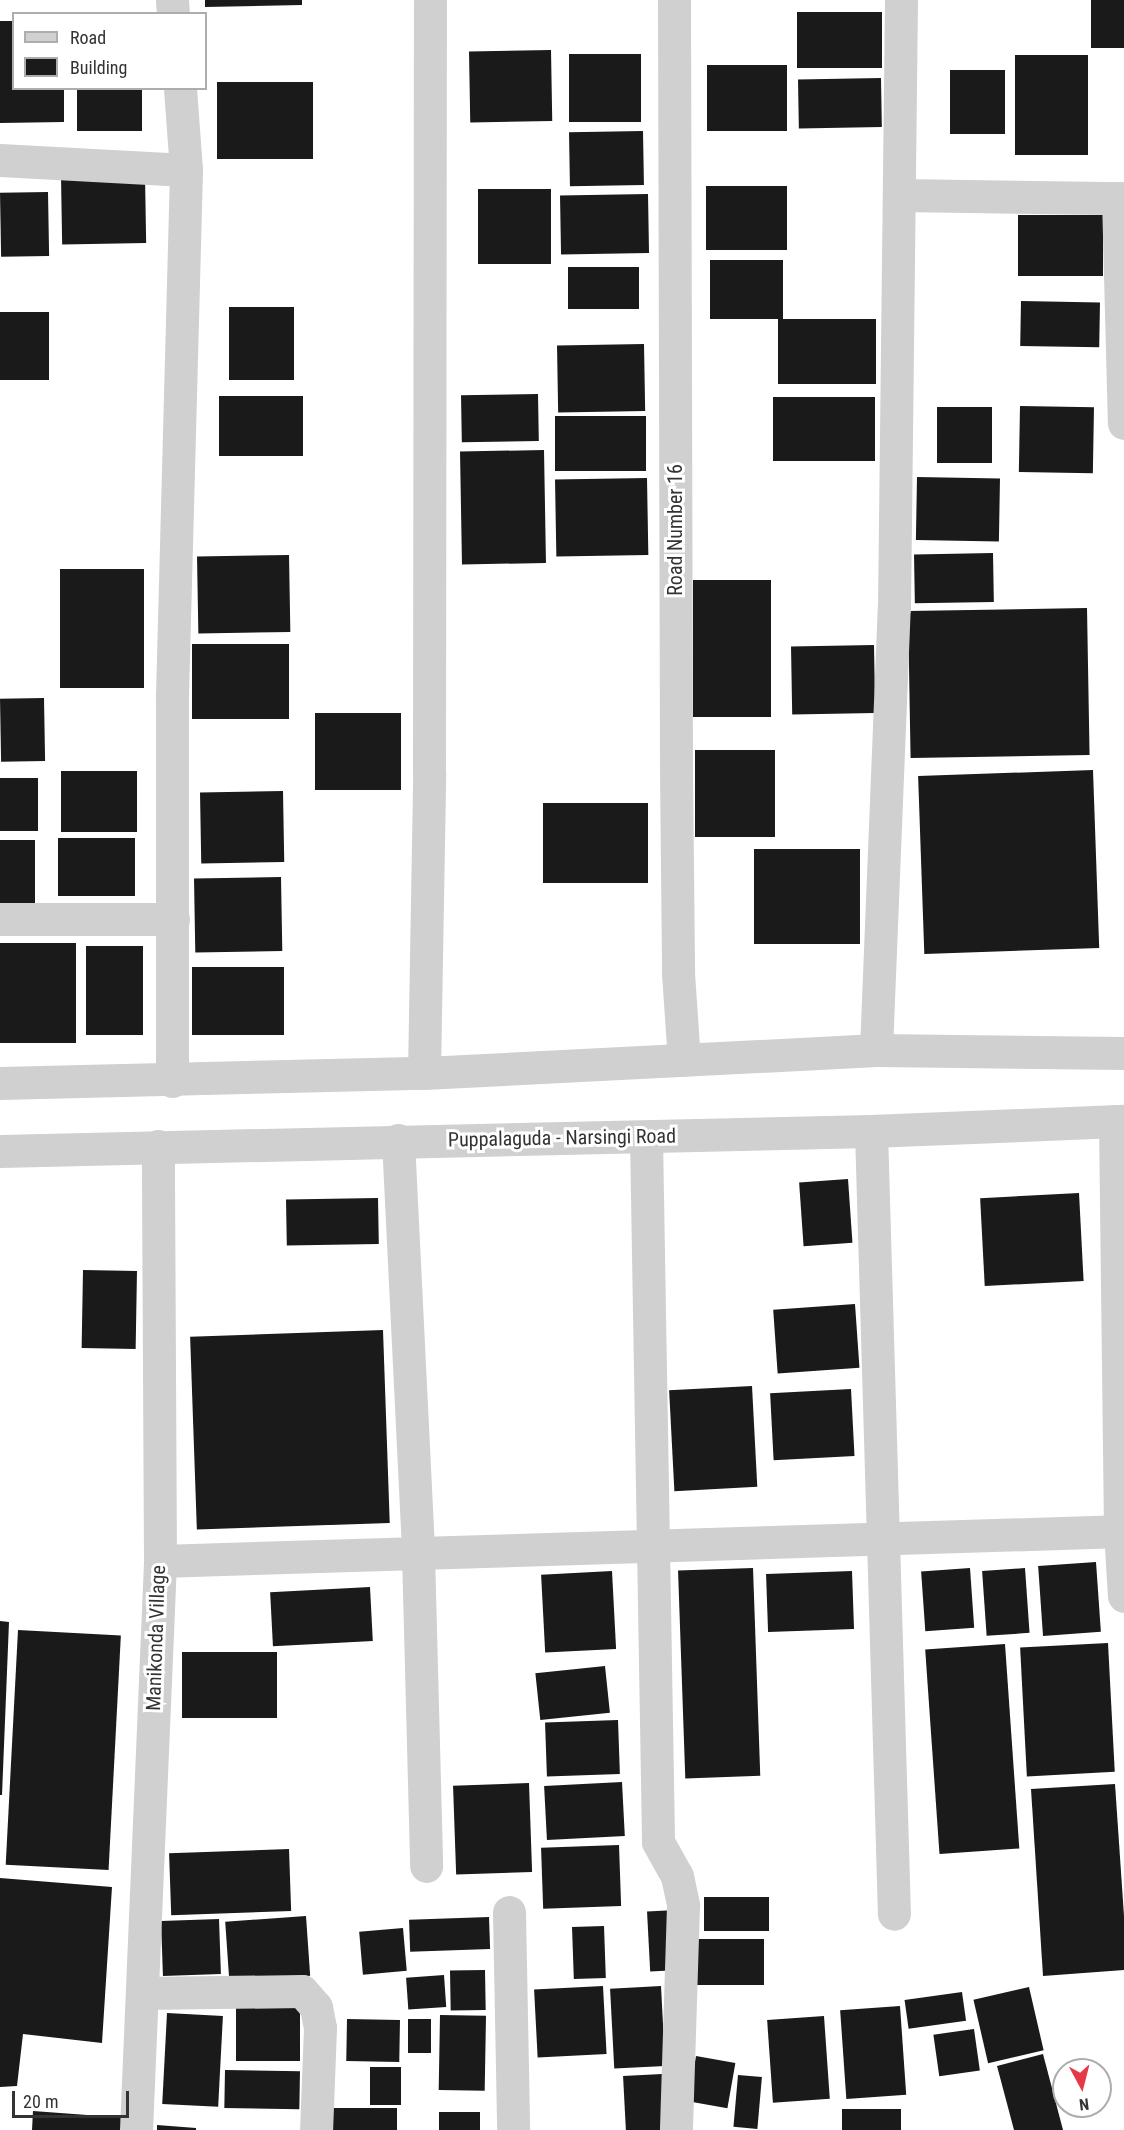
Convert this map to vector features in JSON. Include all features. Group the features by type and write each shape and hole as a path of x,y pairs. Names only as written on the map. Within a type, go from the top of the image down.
{"street":[{"path":"424,1073 429,749 430,0"},
{"name":"Road Number 16","path":"674,0 676,808 678,973 684,1060"},
{"path":"876,1050 894,608 901,0"},
{"path":"172,1081 172,695 186,170 180,90"},
{"path":"0,160 186,170"},
{"path":"899,195 1121,198 1124,423"},
{"path":"0,919 173,919"},
{"path":"0,1083 172,1081 424,1073 876,1050 1124,1053"},
{"path":"1120,1121 1124,1596"},
{"name":"Puppalaguda - Narsingi Road","path":"0,1151 398,1140 871,1131 1120,1121"},
{"path":"871,1131 885,1538 894,1914"},
{"path":"646,1137 651,1545 658,1842 677,1876 683,1905 676,2130"},
{"path":"398,1140 418,1552 426,1866"},
{"name":"Manikonda Village","path":"136,2130 160,1561 158,1146"},
{"path":"160,1561 1122,1531"},
{"path":"509,1912 513,2130"},
{"path":"142,1994 302,1991 316,2007 320,2028 316,2130"}],"building":[{"path":"205,0 302,0 302,5 205,7"},
{"path":"1091,0 1124,0 1124,48 1091,48"},
{"path":"797,12 882,12 882,68 797,68"},
{"path":"0,21 12,21 12,90 64,90 64,122 0,123"},
{"path":"551,50 552,121 470,122 469,51"},
{"path":"569,54 641,54 641,122 569,122"},
{"path":"1015,55 1088,55 1088,155 1015,155"},
{"path":"707,65 787,65 787,131 707,131"},
{"path":"950,70 1005,70 1005,134 950,134"},
{"path":"881,78 882,127 799,128 798,79"},
{"path":"217,82 313,82 313,159 217,159"},
{"path":"77,90 142,90 142,131 77,131"},
{"path":"643,131 644,185 570,186 569,132"},
{"path":"145,176 146,243 62,244 61,177"},
{"path":"706,186 787,186 787,250 706,250"},
{"path":"478,189 551,189 551,264 478,264"},
{"path":"48,192 49,256 1,257 0,193"},
{"path":"648,194 649,253 561,255 560,196"},
{"path":"1018,215 1103,215 1103,276 1018,276"},
{"path":"710,260 783,260 783,319 710,319"},
{"path":"568,267 639,267 639,309 568,309"},
{"path":"1021,301 1100,302 1099,347 1020,346"},
{"path":"229,307 294,307 294,380 229,380"},
{"path":"0,312 49,312 49,380 0,380"},
{"path":"778,319 876,319 876,384 778,384"},
{"path":"644,344 645,411 558,413 557,346"},
{"path":"538,394 539,441 462,442 461,395"},
{"path":"219,396 303,396 303,456 219,456"},
{"path":"773,397 875,397 875,461 773,461"},
{"path":"1020,406 1094,407 1093,473 1019,472"},
{"path":"937,407 992,407 992,463 937,463"},
{"path":"555,416 646,416 646,471 555,471"},
{"path":"544,450 546,563 462,564 460,451"},
{"path":"917,477 1000,478 999,541 916,540"},
{"path":"647,478 648,555 556,557 555,480"},
{"path":"993,553 994,602 915,603 914,554"},
{"path":"289,555 290,632 198,634 197,557"},
{"path":"60,569 144,569 144,688 60,688"},
{"path":"693,580 771,580 771,717 693,717"},
{"path":"1087,608 1090,755 911,758 908,611"},
{"path":"192,644 289,644 289,719 192,719"},
{"path":"874,645 875,713 792,714 791,646"},
{"path":"44,698 45,761 1,762 0,699"},
{"path":"315,713 401,713 401,790 315,790"},
{"path":"695,750 775,750 775,837 695,837"},
{"path":"1093,770 1099,948 924,954 918,776"},
{"path":"61,771 137,771 137,832 61,832"},
{"path":"0,778 38,778 38,831 0,831"},
{"path":"283,791 284,862 201,863 200,792"},
{"path":"543,803 648,803 648,883 543,883"},
{"path":"58,838 135,838 135,896 58,896"},
{"path":"0,840 35,840 35,904 0,904"},
{"path":"754,849 860,849 860,944 754,944"},
{"path":"281,877 282,951 195,953 194,879"},
{"path":"0,943 76,943 76,1043 0,1043"},
{"path":"86,946 143,946 143,1035 86,1035"},
{"path":"192,967 284,967 284,1035 192,1035"},
{"path":"848,1179 852,1243 804,1246 799,1182"},
{"path":"1079,1193 1084,1281 985,1286 980,1198"},
{"path":"378,1198 379,1244 287,1246 286,1200"},
{"path":"83,1270 137,1271 136,1349 82,1348"},
{"path":"855,1304 859,1368 778,1374 773,1310"},
{"path":"383,1330 390,1523 197,1530 190,1337"},
{"path":"752,1386 757,1487 674,1491 669,1390"},
{"path":"851,1389 855,1456 774,1460 770,1393"},
{"path":"1096,1562 1101,1632 1043,1636 1038,1566"},
{"path":"753,1568 760,1776 685,1778 678,1571"},
{"path":"970,1568 974,1628 925,1631 921,1571"},
{"path":"1025,1568 1030,1633 987,1636 982,1571"},
{"path":"612,1571 616,1649 545,1653 541,1575"},
{"path":"852,1571 854,1629 768,1632 766,1574"},
{"path":"370,1587 373,1641 273,1646 270,1592"},
{"path":"0,1621 9,1622 2,1795 0,1795"},
{"path":"18,1630 121,1635 109,1870 6,1865"},
{"path":"1108,1643 1115,1772 1027,1776 1020,1648"},
{"path":"1005,1644 1019,1849 939,1854 925,1650"},
{"path":"182,1652 277,1652 277,1718 182,1718"},
{"path":"605,1666 610,1713 540,1720 535,1673"},
{"path":"618,1720 620,1774 547,1777 545,1723"},
{"path":"622,1782 625,1836 547,1840 544,1786"},
{"path":"529,1783 532,1872 456,1875 453,1786"},
{"path":"1115,1784 1124,1916 1124,1970 1043,1976 1031,1789"},
{"path":"619,1845 621,1906 543,1909 541,1848"},
{"path":"289,1849 291,1911 171,1915 169,1853"},
{"path":"0,1878 112,1887 102,2043 23,2034 17,2086 0,2087"},
{"path":"704,1897 769,1897 769,1931 704,1931"},
{"path":"676,1910 679,1970 650,1971 647,1912"},
{"path":"306,1916 310,1976 229,1982 225,1922"},
{"path":"489,1917 490,1949 410,1952 409,1920"},
{"path":"219,1919 221,1974 163,1976 161,1921"},
{"path":"604,1926 606,1978 574,1979 572,1927"},
{"path":"403,1928 407,1971 363,1975 359,1932"},
{"path":"697,1939 764,1939 764,1985 697,1985"},
{"path":"485,1970 486,2010 451,2011 450,1971"},
{"path":"444,1975 446,2007 408,2010 406,1978"},
{"path":"603,1986 607,2054 538,2058 534,1990"},
{"path":"661,1986 665,2066 614,2069 610,1989"},
{"path":"1029,1987 1044,2050 988,2063 973,2000"},
{"path":"962,1992 966,2021 909,2029 905,2000"},
{"path":"900,2006 906,2095 846,2099 840,2010"},
{"path":"236,2007 300,2007 300,2061 236,2061"},
{"path":"167,2013 223,2016 218,2107 162,2104"},
{"path":"440,2015 486,2016 485,2091 439,2090"},
{"path":"824,2016 830,2099 773,2103 767,2020"},
{"path":"347,2019 400,2020 399,2062 346,2061"},
{"path":"408,2019 431,2019 431,2053 408,2053"},
{"path":"974,2029 980,2071 939,2076 933,2035"},
{"path":"1043,2054 1052,2088 1052,2118 1060,2118 1063,2130 1014,2130 997,2066"},
{"path":"696,2056 735,2063 727,2108 688,2101"},
{"path":"370,2067 401,2067 401,2105 370,2105"},
{"path":"225,2070 300,2071 299,2109 224,2108"},
{"path":"662,2074 665,2130 626,2130 623,2076"},
{"path":"738,2075 762,2077 757,2129 733,2127"},
{"path":"329,2108 397,2108 397,2130 329,2130"},
{"path":"842,2109 901,2109 901,2130 842,2130"},
{"path":"33,2111 128,2118 127,2130 32,2130"},
{"path":"439,2112 480,2112 480,2130 439,2130"},
{"path":"157,2125 196,2128 196,2130 157,2130"}]}
